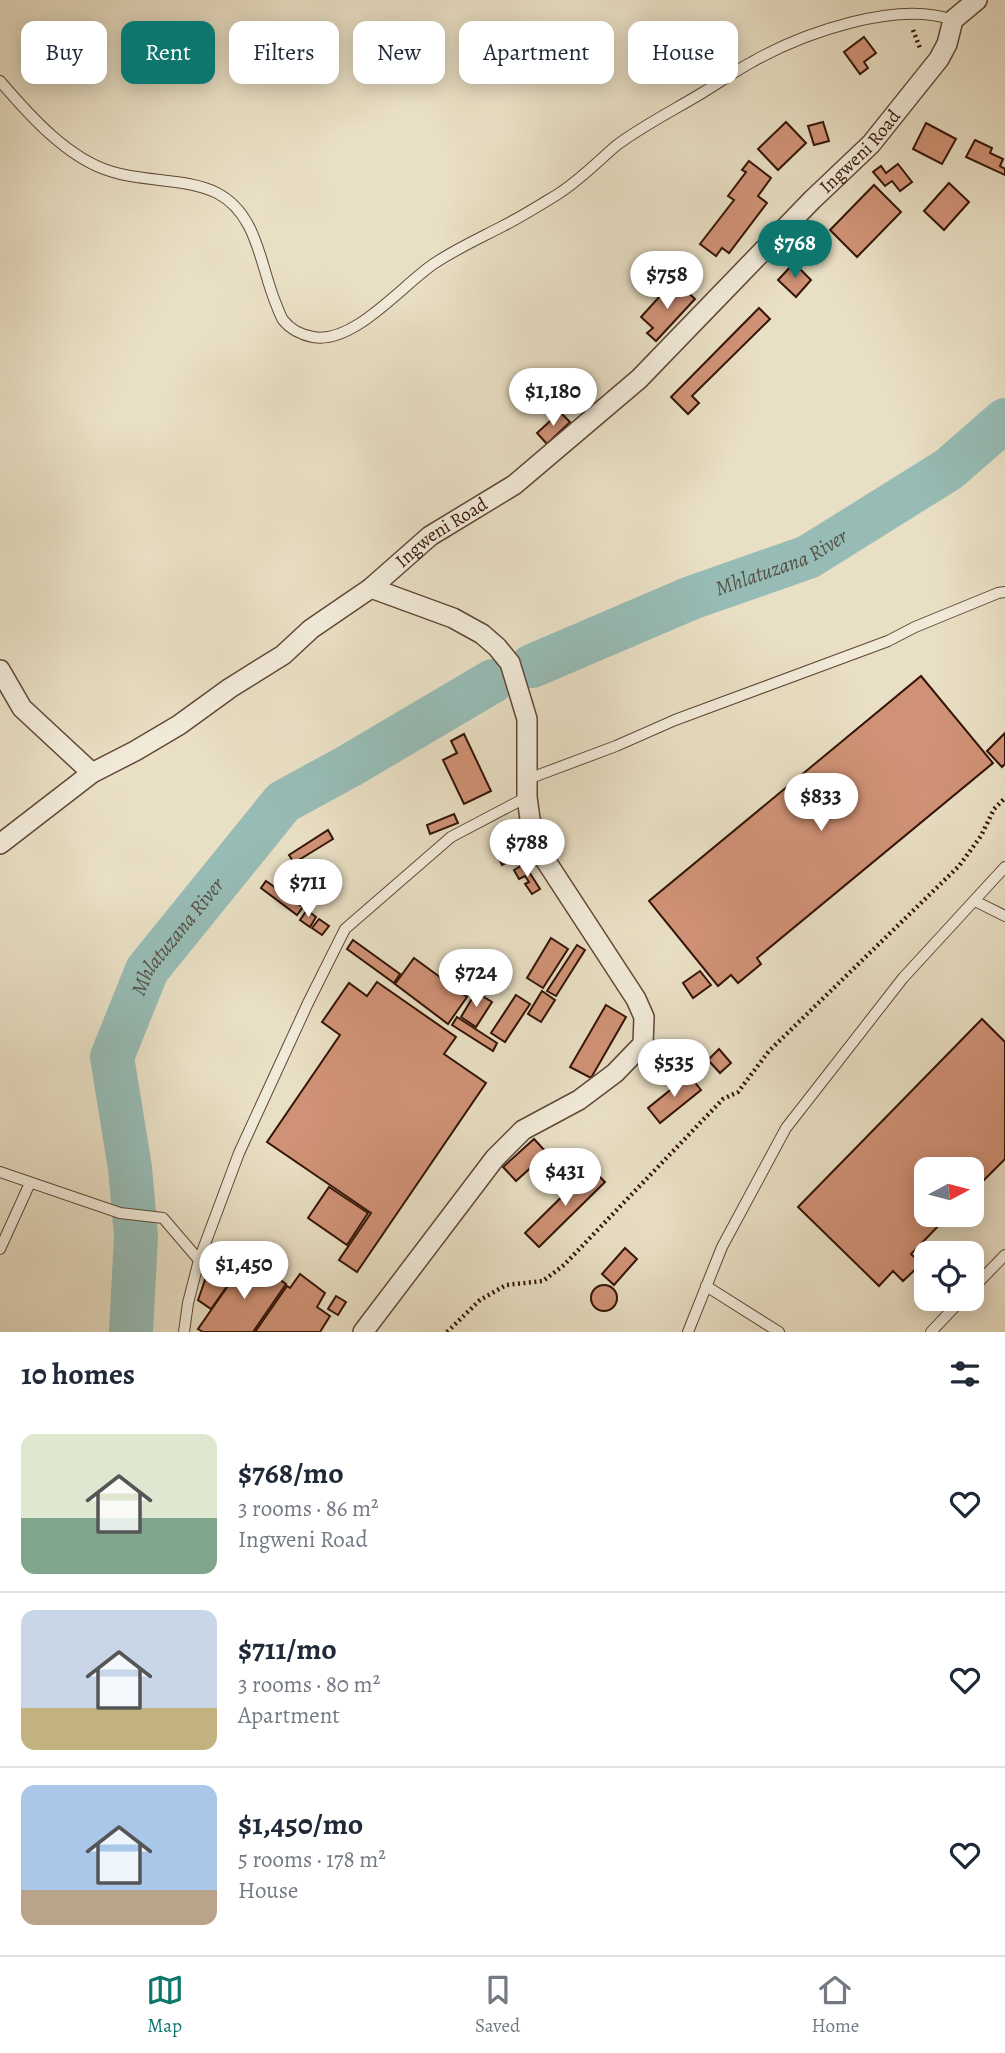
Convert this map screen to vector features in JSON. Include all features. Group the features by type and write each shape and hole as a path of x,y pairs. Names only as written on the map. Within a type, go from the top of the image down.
{"street":[{"path":"953,20 976,0"},
{"name":"Ingweni Road","path":"0,844 92,774 178,725 230,688 284,655 311,629 371,588 430,536 514,485 639,379 811,200 871,144 939,59 947,44 953,20"},
{"path":"363,1332 495,1158 523,1130 579,1100 615,1073 643,1044 644,1017 636,999 542,855 530,819 527,719 510,663 482,634 453,618 371,588"},
{"path":"0,670 22,708 92,774"}],"lane":[{"path":"0,81 23,107 79,156 112,172 207,190 235,206 251,228 284,321 300,334 317,338 336,335 367,319 434,263 561,192 618,145 754,61 806,36 865,16 920,10 953,20"},
{"path":"184,1332 199,1260 239,1153 345,929 451,837 528,788 675,720 888,641 940,616 1005,592"},
{"path":"688,1332 722,1247 786,1128 903,978 1005,867"},
{"path":"975,901 1005,916"},
{"path":"0,1172 120,1213 163,1218 199,1260"},
{"path":"0,1249 30,1183"},
{"path":"984,1277 1005,1255"},
{"path":"706,1286 779,1332"},
{"path":"931,1332 951,1311"}],"path":[{"path":"447,1332 480,1300 506,1285 543,1281 564,1265 723,1099 738,1092 768,1051 959,866 981,836 994,809 1005,798"}],"building":[{"path":"864,37 876,53 864,62 868,68 860,74 844,52"},
{"path":"786,122 806,143 778,170 758,149"},
{"path":"823,122 829,141 814,145 808,126"},
{"path":"926,123 956,139 942,164 913,149"},
{"path":"975,140 992,148 990,153 1003,159 1000,166 1005,169 1005,175 966,157"},
{"path":"749,161 771,178 758,196 767,203 729,253 722,248 716,256 700,244 734,200 728,196 746,172 742,170"},
{"path":"898,164 912,182 900,191 892,181 885,186 873,172 881,166 886,173"},
{"path":"949,183 969,202 944,230 924,211"},
{"path":"874,185 901,212 857,257 830,230"},
{"path":"794,263 811,280 796,297 778,280"},
{"path":"670,285 679,293 683,288 695,299 656,341 647,333 653,328 641,317"},
{"path":"759,308 770,319 692,396 699,403 688,414 671,397"},
{"path":"560,412 570,422 547,444 537,433"},
{"path":"921,676 993,763 757,958 761,964 738,983 731,975 718,986 649,901"},
{"path":"1005,733 1005,764 1002,767 987,751"},
{"path":"464,734 491,791 464,804 443,760 457,753 451,741"},
{"path":"454,814 458,823 430,834 427,825"},
{"path":"328,830 333,839 294,863 289,855"},
{"path":"512,836 521,856 502,865 496,853 503,851 499,842"},
{"path":"524,864 540,889 532,894 525,884 529,882 525,876 519,879 514,870"},
{"path":"266,881 303,907 297,915 261,888"},
{"path":"307,910 316,917 310,927 300,920"},
{"path":"319,919 329,926 322,935 312,928"},
{"path":"551,938 568,949 543,988 527,978"},
{"path":"353,940 400,974 394,983 347,949"},
{"path":"577,945 585,950 556,996 547,991"},
{"path":"414,958 467,997 448,1024 395,984"},
{"path":"700,971 711,985 693,998 683,983"},
{"path":"377,982 456,1037 444,1054 486,1083 357,1272 339,1260 371,1213 267,1142 340,1035 322,1022 349,983 367,996"},
{"path":"542,991 555,1000 541,1022 528,1014"},
{"path":"476,992 492,1002 476,1027 461,1017"},
{"path":"516,995 530,1004 505,1042 491,1033"},
{"path":"606,1005 626,1017 591,1078 570,1067"},
{"path":"457,1017 497,1043 493,1051 452,1025"},
{"path":"982,1019 1005,1042 1005,1159 984,1180 984,1157 914,1157 914,1227 937,1227 924,1241 914,1241 914,1251 911,1254 914,1257 914,1271 903,1281 893,1271 879,1286 798,1207"},
{"path":"719,1049 731,1063 720,1073 708,1060"},
{"path":"689,1075 701,1090 660,1123 648,1108"},
{"path":"534,1139 547,1153 516,1181 503,1167"},
{"path":"591,1168 605,1182 539,1247 525,1233"},
{"path":"329,1187 368,1213 347,1245 308,1218"},
{"path":"625,1248 637,1259 614,1285 602,1274"},
{"path":"230,1249 244,1257 237,1270 223,1262"},
{"path":"248,1257 286,1284 253,1332 203,1332 198,1329"},
{"path":"220,1260 237,1272 211,1309 198,1300 205,1280"},
{"path":"300,1274 325,1293 317,1307 330,1316 320,1332 255,1332 287,1286 290,1288"},
{"path":"604,1285 613,1289 617,1298 613,1307 604,1311 595,1307 591,1298 595,1289"},
{"path":"336,1296 346,1302 338,1315 328,1309"}],"waterway":[{"name":"Mhlatuzana River","path":"532,666 691,598 808,557 949,469 1005,420"},
{"name":"Mhlatuzana River","path":"131,1332 136,1236 130,1168 112,1057 147,970 283,802 493,681"}]}
